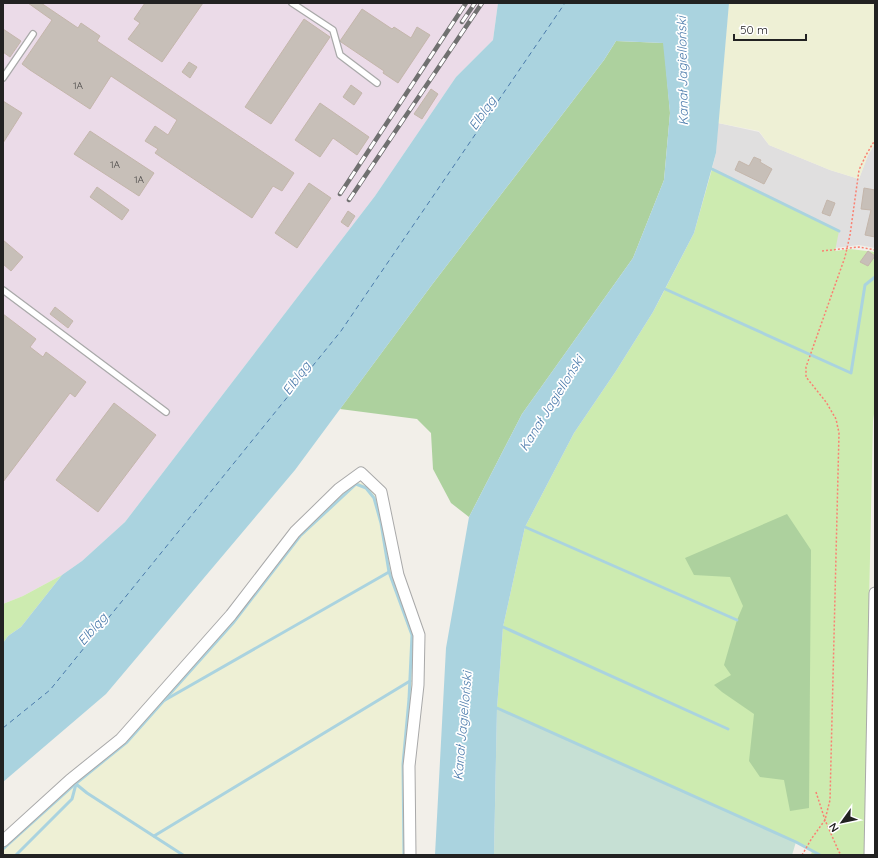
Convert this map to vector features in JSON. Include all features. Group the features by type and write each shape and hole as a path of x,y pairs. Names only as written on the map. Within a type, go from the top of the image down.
{"street":[{"path":"3,841 70,780 120,739 231,615 295,532 339,490 361,473 381,492 398,575 419,635 418,685 409,766 410,855"},
{"path":"870,855 875,593"}],"lane":[{"path":"292,3 333,30 340,55 376,83"},
{"path":"3,78 33,34"},
{"path":"3,290 166,412"}],"path":[{"path":"802,855 825,820 830,800 839,433 836,419 826,402 806,378 806,367 847,248 859,170 875,140"},
{"path":"822,251 859,247 875,250"},
{"path":"816,792 825,820 839,852 842,855"}],"shaded area":[{"path":"3,3 498,3 493,40 456,77 375,196 125,522 82,561 62,575 23,596 3,604"},
{"path":"718,123 759,132 769,145 830,170 859,179 868,155 875,144 875,248 859,245 835,248 838,230 712,169 716,153"}],"green space":[{"path":"729,3 875,3 875,144 868,155 859,179 830,170 769,145 759,131 718,123"},
{"path":"616,41 664,43 670,113 664,180 633,258 522,414 469,517 451,503 433,469 431,433 417,419 340,409 431,286 604,60"},
{"path":"712,169 839,231 835,251 850,249 875,252 875,407 873,421 865,855 811,855 812,851 796,842 497,708 503,627 525,527 574,433 616,371 662,295 694,233"},
{"path":"354,481 366,484 377,497 416,635 408,855 3,855 3,845 124,739 296,534"},
{"path":"787,514 811,550 809,808 790,811 784,780 760,777 749,761 754,714 714,685 731,675 724,665 737,620 743,606 730,577 694,575 685,558"},
{"path":"62,575 21,627 8,636 3,643 3,604 23,596"},
{"path":"497,708 796,842 792,855 494,855"}],"water":[{"path":"498,3 729,3 716,153 694,233 653,312 616,371 574,433 525,527 503,627 497,708 494,855 435,855 446,648 469,517 522,414 633,258 664,180 670,113 663,43 616,41 604,60 431,286 295,470 106,694 3,782 3,643 8,636 21,627 62,575 82,561 125,522 375,196 456,77 493,40"}],"building":[{"path":"28,3 41,3 78,28 81,23 100,36 97,41 294,173 282,191 273,186 252,218 155,153 158,149 145,141 155,126 168,135 177,120 111,76 90,109 30,70 22,64 52,20"},
{"path":"145,3 203,3 162,62 128,39 140,23 134,19"},
{"path":"362,9 392,29 394,27 411,38 417,27 430,35 398,83 383,73 384,71 340,41"},
{"path":"304,19 330,37 271,124 245,107"},
{"path":"3,29 21,41 10,57 3,52"},
{"path":"189,62 197,67 190,78 182,72"},
{"path":"351,85 362,93 354,105 343,97"},
{"path":"431,89 438,94 422,119 414,114"},
{"path":"3,101 22,113 3,143"},
{"path":"320,103 369,137 357,155 333,138 320,157 295,140"},
{"path":"90,131 154,173 139,196 74,154"},
{"path":"754,157 761,160 760,162 772,169 764,184 735,170 739,161 749,166"},
{"path":"309,183 331,198 297,248 275,233"},
{"path":"97,187 129,210 122,220 90,197"},
{"path":"864,188 875,190 875,237 865,235 871,210 861,209"},
{"path":"827,200 835,203 830,216 822,213"},
{"path":"348,211 355,216 348,227 341,222"},
{"path":"3,240 23,257 11,271 3,264"},
{"path":"868,251 875,256 868,266 860,262"},
{"path":"55,307 73,321 68,328 50,314"},
{"path":"3,314 36,339 30,347 43,357 46,352 86,382 75,397 70,393 3,482"},
{"path":"114,403 156,435 98,512 56,480"}],"waterway":[{"path":"712,169 839,231"},
{"path":"665,289 851,373 865,285 875,277"},
{"path":"3,849 74,785 127,742 233,623 300,536 356,484 366,488 374,498 381,523 389,572 412,635 409,699 403,764 404,855"},
{"path":"525,527 737,620"},
{"path":"165,700 389,572"},
{"path":"503,627 728,729"},
{"path":"154,836 410,681"},
{"path":"497,708 796,842 820,855"},
{"path":"16,855 72,799 76,784 87,793 183,855"}],"ferry route":[{"path":"3,728 50,690 341,331 565,3"}],"railway":[{"path":"340,194 466,3"},
{"path":"462,22 475,3"},
{"path":"349,200 482,3"}],"water label":[{"name":"Kanał Jagielloński","path":"682,71"},
{"name":"Elbląg","path":"482,113"},
{"name":"Elbląg","path":"296,378"},
{"name":"Kanał Jagielloński","path":"551,403"},
{"name":"Elbląg","path":"92,629"},
{"name":"Kanał Jagielloński","path":"462,726"}]}
